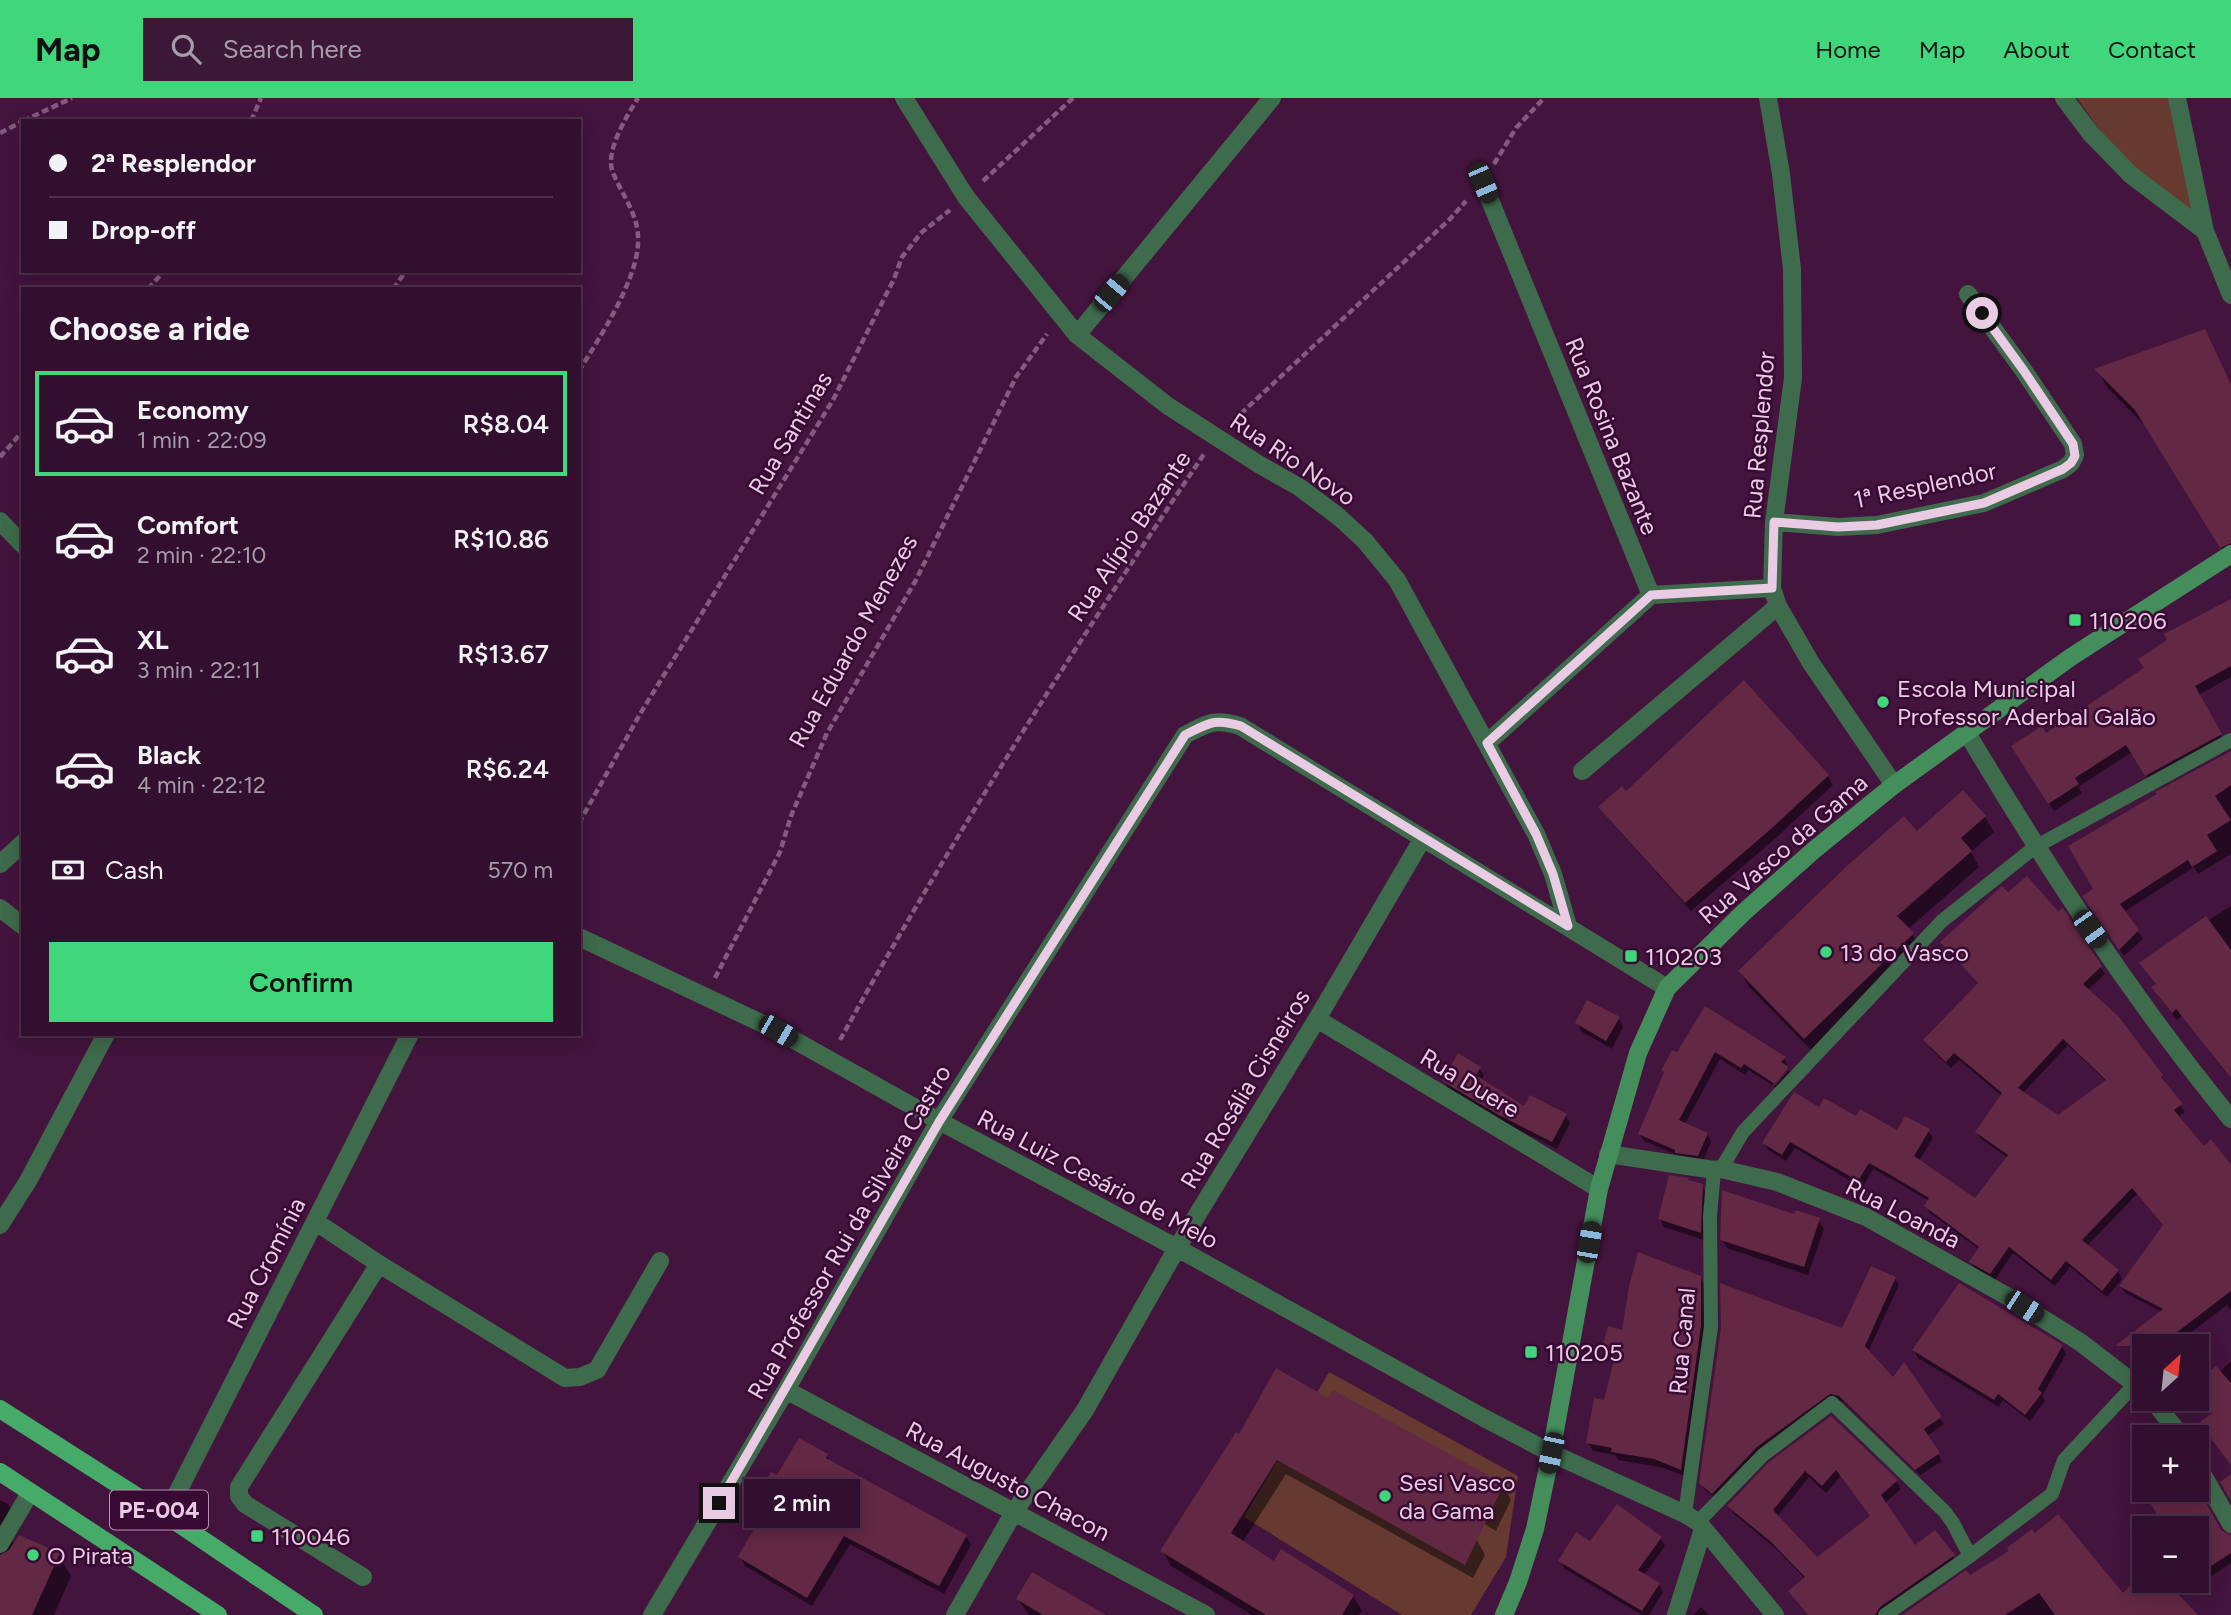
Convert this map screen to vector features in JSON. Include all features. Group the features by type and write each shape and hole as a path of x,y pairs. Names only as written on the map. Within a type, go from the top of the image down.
{"main road":[{"name":"Rua Vasco da Gama","path":"1504,1615 1535,1529 1599,1189 1608,1154 1638,1053 1667,988 1744,912 1894,785 2071,657 2231,554"},
{"name":"PE-004","path":"0,1409 166,1515 314,1615"},
{"name":"PE-004","path":"0,1472 218,1615"}],"street":[{"name":"Rua Rio Novo","path":"904,98 966,197 1077,335 1168,406 1299,487 1339,517 1365,541 1397,580 1536,834 1553,874 1568,926"},
{"path":"1077,335 1272,98"},
{"name":"Rua Resplendor","path":"1768,98 1781,174 1792,269 1793,378 1774,522 1772,588 1778,606 1811,663 1894,785"},
{"path":"2064,98 2091,134 2131,175 2205,231"},
{"path":"2177,98 2205,231 2231,295"},
{"name":"Rua Rosina Bazante","path":"1483,183 1651,595"},
{"name":"1ª Resplendor","path":"1774,522 1838,527 1877,525 1984,503 2063,469 2071,463 2075,456 2073,444 1968,294"},
{"path":"0,521 21,543"},
{"path":"1487,743 1651,595 1772,588"},
{"path":"1582,771 1778,606"},
{"name":"Rua Professor Rui da Silveira Castro","path":"652,1615 786,1390 939,1122 1185,735 1222,721 1241,726 1423,838"},
{"path":"1967,733 2074,907 2231,1119"},
{"path":"1423,838 1667,988"},
{"name":"Rua Rosália Cisneiros","path":"954,1615 1014,1512 1085,1410 1177,1248 1317,1019 1423,838"},
{"path":"0,864 21,845"},
{"path":"0,908 21,924"},
{"name":"Rua Luiz Cesário de Melo","path":"581,938 778,1031 939,1122 1177,1248 1551,1453 1695,1522"},
{"name":"Rua Duere","path":"1317,1019 1599,1189"},
{"path":"0,1225 28,1181 105,1036"},
{"name":"Rua Cromínia","path":"166,1515 409,1036"},
{"name":"Rua Loanda","path":"1608,1154 1777,1182 1866,1217 2005,1295 2080,1342 2132,1381"},
{"path":"316,1222 379,1264 565,1378 580,1377 597,1370 660,1261"},
{"path":"363,1577 245,1504 239,1496 239,1487 379,1264"},
{"name":"Rua Augusto Chacon","path":"786,1390 1206,1615"},
{"path":"2161,1411 2172,1425"},
{"path":"2209,1486 2231,1524"},
{"path":"0,1544 30,1493"},
{"path":"1676,1615 1695,1522"},
{"path":"1695,1522 1775,1615"}],"lane":[{"path":"1717,1170 1743,1132 1942,921 2035,847 2231,740"},
{"name":"Rua Canal","path":"1695,1522 1711,1327 1710,1216 1717,1170"},
{"path":"1885,1615 2052,1494 2064,1460 2132,1395"},
{"path":"1695,1522 1763,1455 1832,1403 1945,1512 1970,1556"}],"path":[{"path":"27,119 72,98"},
{"path":"252,119 261,98"},
{"path":"581,367 636,268 639,240 633,209 612,172 611,158 622,125 638,98"},
{"name":"Rua Santinas","path":"581,819 640,714 833,400 894,279 901,257 922,232 966,197 1073,98"},
{"name":"Rua Alípio Bazante","path":"828,1061 982,793 1216,436 1450,219 1483,183 1516,128 1544,98"},
{"path":"0,133 21,122"},
{"path":"150,287 162,273"},
{"name":"Rua Eduardo Menezes","path":"704,998 780,852 791,816 827,733 916,580 1016,377 1061,317"},
{"path":"0,457 21,433"}],"shaded area":[{"path":"2077,98 2177,98 2203,219 2131,175"},
{"name":"Sesi Vasco da Gama","path":"1329,1372 1518,1476 1506,1557 1471,1615 1402,1615 1244,1517"}],"building":[{"path":"2205,329 2231,384 2231,543 2220,548 2135,410 2094,369"},
{"path":"2231,599 2231,666 2195,686 2222,734 2145,776 2126,745 2075,778 2079,784 2048,804 2011,746 2042,726 2046,733 2144,668 2138,659 2167,640 2164,634"},
{"path":"1744,680 1829,775 1685,903 1598,807 1622,786 1626,791"},
{"path":"2231,751 2231,785 2215,796 2231,820 2207,835 2217,851 2192,867 2188,860 2120,904 2139,930 2119,950 2082,896 2093,889 2068,846 2157,794 2155,792"},
{"name":"13 do Vasco","path":"1963,790 1986,816 1961,838 1972,851 1897,916 1914,933 1804,1039 1738,971 1848,865 1904,816 1917,831"},
{"path":"2027,876 2058,911 2063,908 2102,966 2083,984 2119,1017 2163,1075 2161,1077 2183,1104 2174,1110 2204,1146 2211,1139 2231,1165 2231,1291 2175,1334 2132,1334 2132,1346 2115,1346 2163,1309 2119,1286 2163,1225 2132,1188 2082,1240 2119,1270 2102,1291 2066,1261 2051,1280 2009,1247 1990,1274 1969,1262 1979,1247 1924,1206 1929,1198 1889,1174 1869,1163 1858,1181 1790,1142 1782,1155 1762,1143 1794,1092 1819,1107 1824,1098 1856,1116 1860,1109 1897,1130 1905,1116 1930,1129 1914,1156 1975,1198 2008,1155 1975,1132 2002,1093 1954,1053 1946,1062 1923,1040 1978,983 1940,942 2002,886 2008,892","holes":["2063,1039 2106,1080 2058,1115 2018,1088"]},
{"path":"2206,916 2231,950 2231,1078 2176,1009 2172,1013 2151,987 2156,984 2139,963"},
{"path":"1587,1000 1620,1017 1606,1041 1575,1023"},
{"path":"1705,1006 1786,1057 1781,1062 1789,1067 1775,1084 1744,1064 1741,1068 1715,1052 1679,1120 1708,1133 1698,1156 1675,1153 1675,1150 1638,1134 1664,1072 1661,1071 1672,1050 1677,1052"},
{"path":"1458,1053 1481,1067 1476,1075 1524,1106 1530,1095 1567,1114 1552,1142 1497,1114 1442,1081"},
{"path":"1669,1175 1689,1178 1688,1180 1703,1184 1701,1233 1658,1219"},
{"path":"1722,1190 1794,1214 1796,1210 1820,1218 1804,1267 1720,1240"},
{"path":"1638,1252 1701,1276 1701,1326 1681,1470 1654,1459 1611,1452 1612,1448 1586,1443 1594,1398 1604,1400 1616,1352 1602,1348 1608,1326 1622,1330"},
{"path":"1871,1266 1896,1277 1865,1346 1893,1377 1904,1362 1942,1417 1924,1429 1940,1453 1915,1470 1839,1396 1830,1394 1757,1447 1712,1494 1699,1483 1721,1328 1720,1283 1842,1328"},
{"path":"1959,1283 2063,1345 2038,1389 2042,1393 2025,1415 1998,1394 1994,1400 1912,1350"},
{"path":"2216,1366 2231,1383 2231,1465 2209,1436 2209,1425 2199,1423 2212,1413 2209,1410 2209,1372"},
{"path":"1276,1368 1328,1398 1333,1390 1504,1484 1465,1565 1277,1460 1231,1533 1274,1561 1281,1549 1354,1595 1342,1615 1266,1615 1160,1551 1236,1432 1239,1434"},
{"path":"1831,1416 1898,1480 1881,1495 1915,1545 1935,1530 1955,1555 1880,1607 1875,1615 1808,1615 1788,1591 1805,1577 1770,1541 1727,1506 1769,1462","holes":["1836,1470 1870,1516 1817,1557 1773,1510 1805,1471 1822,1486"]},
{"path":"799,1438 828,1454 826,1458 967,1535 939,1586 844,1536 807,1598 738,1557 763,1513 751,1506 771,1472 777,1475"},
{"path":"2231,1474 2231,1501 2220,1482"},
{"path":"2149,1502 2205,1502 2221,1530 2231,1535 2231,1553 2209,1567 2209,1516 2158,1516"},
{"path":"1617,1504 1662,1537 1638,1570 1660,1583 1642,1611 1558,1561 1576,1532 1590,1541"},
{"path":"2058,1514 2123,1593 2132,1584 2132,1593 2177,1593 2198,1615 2055,1615 2039,1593 2005,1615 1902,1615 1966,1570 1970,1575 2009,1551 2007,1548 2032,1529 2035,1533"},
{"path":"19,1535 60,1553 32,1615 0,1615 0,1555 9,1550"},
{"path":"1032,1572 1106,1615 1043,1615 1016,1599"}],"place":[{"name":"110206","path":"2075,620"},
{"name":"Escola Municipal Professor Aderbal Galão","path":"1883,702"},
{"name":"13 do Vasco","path":"1826,952"},
{"name":"110203","path":"1631,956"},
{"name":"110205","path":"1531,1352"},
{"name":"Sesi Vasco da Gama","path":"1385,1496"},
{"name":"110046","path":"257,1536"},
{"name":"O Pirata","path":"33,1555"}],"route":[{"path":"719,1503 939,1122 1185,735 1222,721 1241,726 1568,926 1553,874 1536,834 1487,743 1651,595 1772,588 1774,522 1838,527 1877,525 1984,503 2039,481 2071,463 2075,456 2073,444 1982,313"}]}
